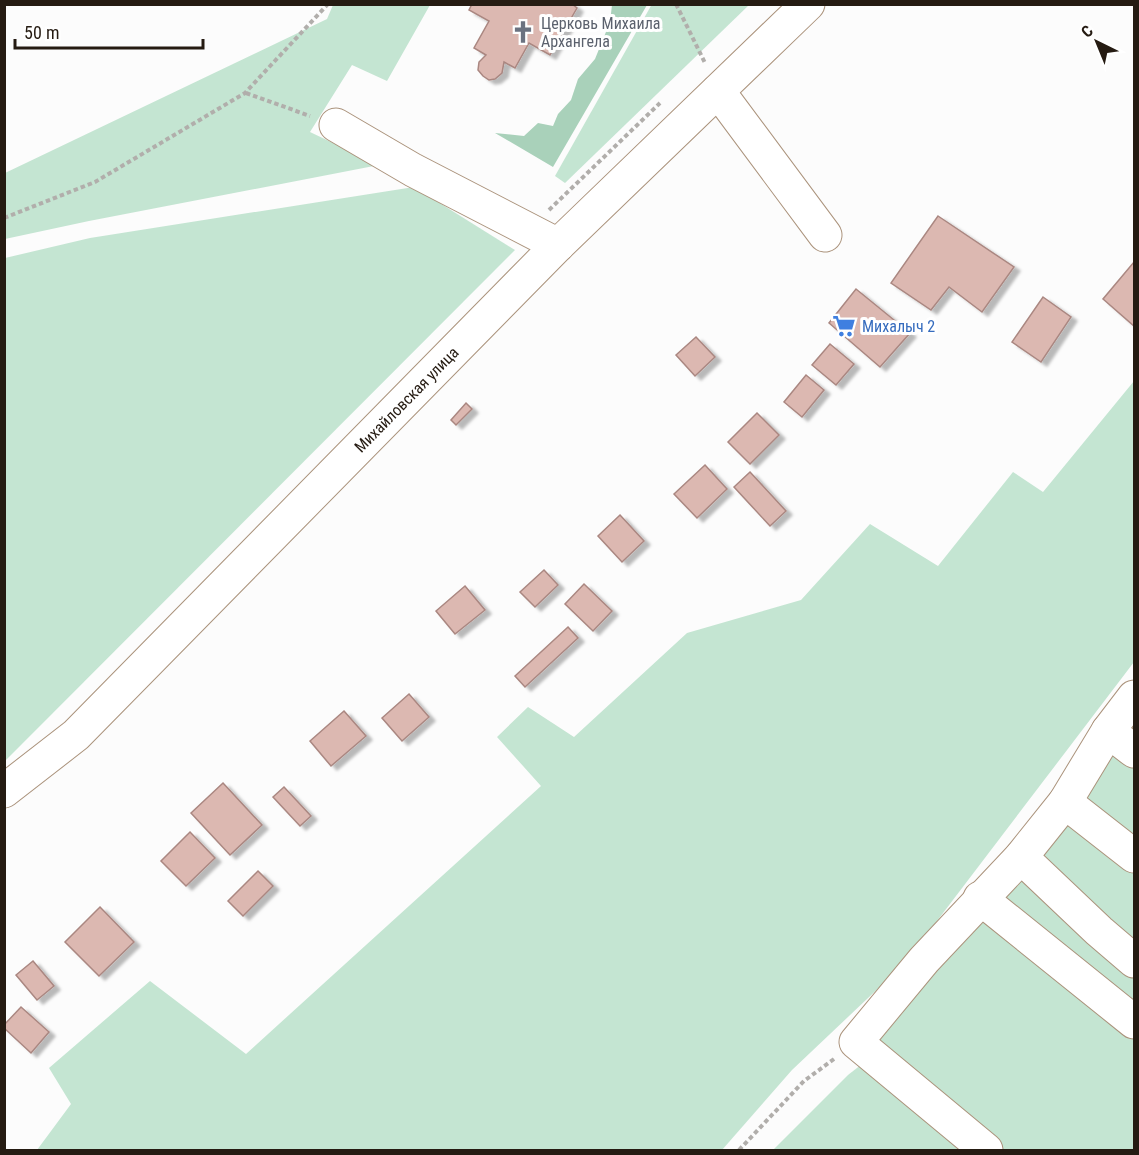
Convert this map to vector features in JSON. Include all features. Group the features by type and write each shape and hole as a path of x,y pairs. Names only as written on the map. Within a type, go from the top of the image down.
{"street":[{"name":"Михайловская улица","path":"4,791 76,735 558,245 808,4"},
{"path":"718,91 825,235"},
{"path":"336,125 413,170 558,245"},
{"path":"986,1150 856,1042 924,960 1021,857 1065,802 1108,731 1134,697"},
{"path":"1108,731 1134,751"},
{"path":"1065,802 1134,856"},
{"path":"1021,857 1134,961"},
{"path":"980,898 1134,1022"}],"path":[{"path":"4,218 95,182 245,93 328,4"},
{"path":"676,4 718,91"},
{"path":"696,69 712,52"},
{"path":"245,93 336,125"},
{"path":"529,229 662,101"},
{"path":"739,1150 804,1081 856,1042"}],"green space":[{"path":"652,4 749,5 565,183 555,176"},
{"path":"333,5 430,5 387,81 352,65 310,132 379,165 5,239 5,173 327,19"},
{"path":"612,5 647,5 553,167 495,133 524,136 538,123 553,126 558,114 571,100 578,79 595,59 610,22"},
{"path":"414,187 515,250 5,761 5,258 90,238"},
{"path":"1134,381 1134,662 905,963 792,1070 722,1150 37,1150 71,1104 49,1068 150,981 246,1054 541,786 497,737 528,707 574,737 687,633 801,600 870,524 938,566 1013,472 1043,492"},
{"path":"1134,720 1134,1150 989,1150 859,1035"},
{"path":"871,1057 976,1150 773,1150 848,1075"}],"building":[{"name":"Церковь Михаила Архангела","path":"472,4 572,4 577,8 550,55 529,43 515,68 504,62 502,73 495,79 489,80 478,70 479,62 486,55 474,48 489,21 469,10"},
{"path":"938,216 1014,267 982,312 949,287 931,310 891,283"},
{"path":"1134,262 1134,326 1103,299"},
{"path":"856,289 910,333 880,367 829,323"},
{"path":"1043,297 1071,317 1041,362 1012,342"},
{"path":"696,337 715,357 695,376 676,355"},
{"path":"830,344 854,364 836,385 812,365"},
{"path":"806,375 824,390 802,417 784,402"},
{"path":"466,403 472,409 456,425 451,420"},
{"path":"757,413 779,435 750,464 728,442"},
{"path":"705,465 727,489 697,518 674,494"},
{"path":"750,472 786,511 770,526 734,487"},
{"path":"620,515 644,541 622,562 598,536"},
{"path":"544,570 558,585 535,607 520,592"},
{"path":"584,584 612,611 593,631 565,604"},
{"path":"465,586 485,610 455,634 436,611"},
{"path":"568,627 578,638 525,687 515,676"},
{"path":"409,694 429,717 402,741 382,718"},
{"path":"344,711 366,736 331,766 310,741"},
{"path":"223,783 262,825 230,855 191,813"},
{"path":"284,787 311,816 300,826 273,797"},
{"path":"190,832 215,858 186,886 161,861"},
{"path":"258,871 273,886 243,916 228,901"},
{"path":"100,907 134,942 99,976 65,942"},
{"path":"33,961 54,986 37,1000 16,975"},
{"path":"21,1007 49,1032 31,1053 4,1028 4,1025"}],"place":[{"name":"Церковь Михаила Архангела","path":"523,32"},
{"name":"Михалыч 2","path":"844,326"}]}
